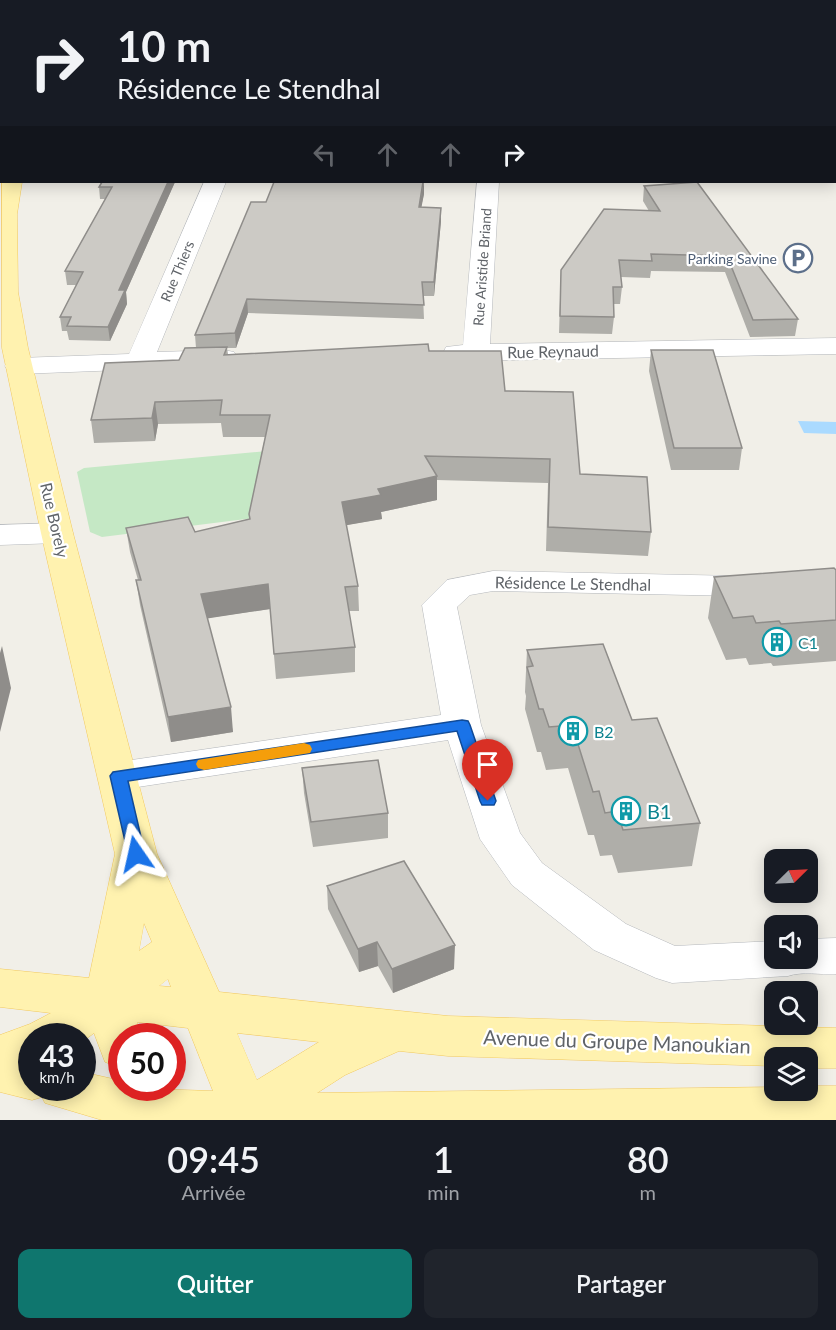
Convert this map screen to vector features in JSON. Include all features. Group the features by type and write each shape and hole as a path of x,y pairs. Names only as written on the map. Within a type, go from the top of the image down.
{"main road":[{"name":"Rue Borely","path":"11,183 3,239 11,354 136,854 204,1010 245,1119"},
{"name":"Rue Borely","path":"107,1000 136,854"},
{"path":"73,1023 176,949"},
{"name":"Avenue du Groupe Manoukian","path":"0,988 448,1036 836,1048"},
{"path":"107,1000 114,1023"},
{"path":"245,1119 282,1089 328,1060 398,1030"},
{"path":"0,1056 18,1049"},
{"path":"0,1071 18,1076"},
{"path":"96,1095 140,1105 245,1119 836,1108"}],"street":[{"name":"Rue Thiers","path":"140,360 215,183"},
{"name":"Rue Aristide Briand","path":"476,352 488,183"},
{"name":"Rue Reynaud","path":"430,353 836,346"},
{"path":"11,354 140,360 244,358"},
{"path":"0,535 57,532"},
{"name":"Résidence Le Stendhal","path":"764,959 672,965 610,937 527,874 501,839 462,725 439,605 459,587 493,581 836,588"},
{"path":"118,776 462,725"},
{"path":"818,957 836,956"}],"green space":[{"path":"300,448 325,509 102,537 90,532 77,472 84,468"}],"water":[{"path":"798,421 836,422 836,434 804,433"}],"building":[{"path":"101,183 168,183 119,290 125,290 108,327 67,326 71,317 60,317 83,272 65,271 112,187 99,187"},
{"path":"274,183 423,183 419,207 441,208 434,282 422,282 424,305 247,299 235,333 195,335 251,202 266,202"},
{"path":"698,183 798,319 753,320 727,256 651,254 652,261 619,260 622,287 613,287 614,317 560,316 561,270 604,209 660,211 644,186"},
{"path":"428,344 429,351 501,351 505,391 573,392 580,474 647,477 651,532 548,527 550,459 425,456 437,476 378,489 381,495 342,502 358,586 345,587 355,647 274,654 268,584 201,594 231,707 168,717 136,580 141,580 126,528 188,517 195,532 250,519 249,514 270,415 220,415 222,400 155,402 152,418 91,420 105,363 179,360 185,348 227,347 224,355"},
{"path":"651,350 713,350 742,448 674,448"},
{"path":"834,568 836,570 836,620 781,624 779,621 756,623 753,616 733,618 714,577"},
{"path":"603,644 632,720 657,718 700,823 623,830 617,811 605,813 599,791 593,792 572,725 549,727 543,709 539,709 527,667 533,666 527,650"},
{"path":"378,760 388,813 311,822 302,768"},
{"path":"404,861 455,945 392,969 377,942 358,949 327,886"}],"slow traffic":[{"path":"204,764 304,749"}],"place":[{"name":"Parking Savine","path":"798,258"},
{"name":"C1","path":"777,642"},
{"name":"B2","path":"573,731"},
{"name":"B1","path":"626,811"}],"route":[{"path":"136,854 118,776 462,725 488,801"}]}
